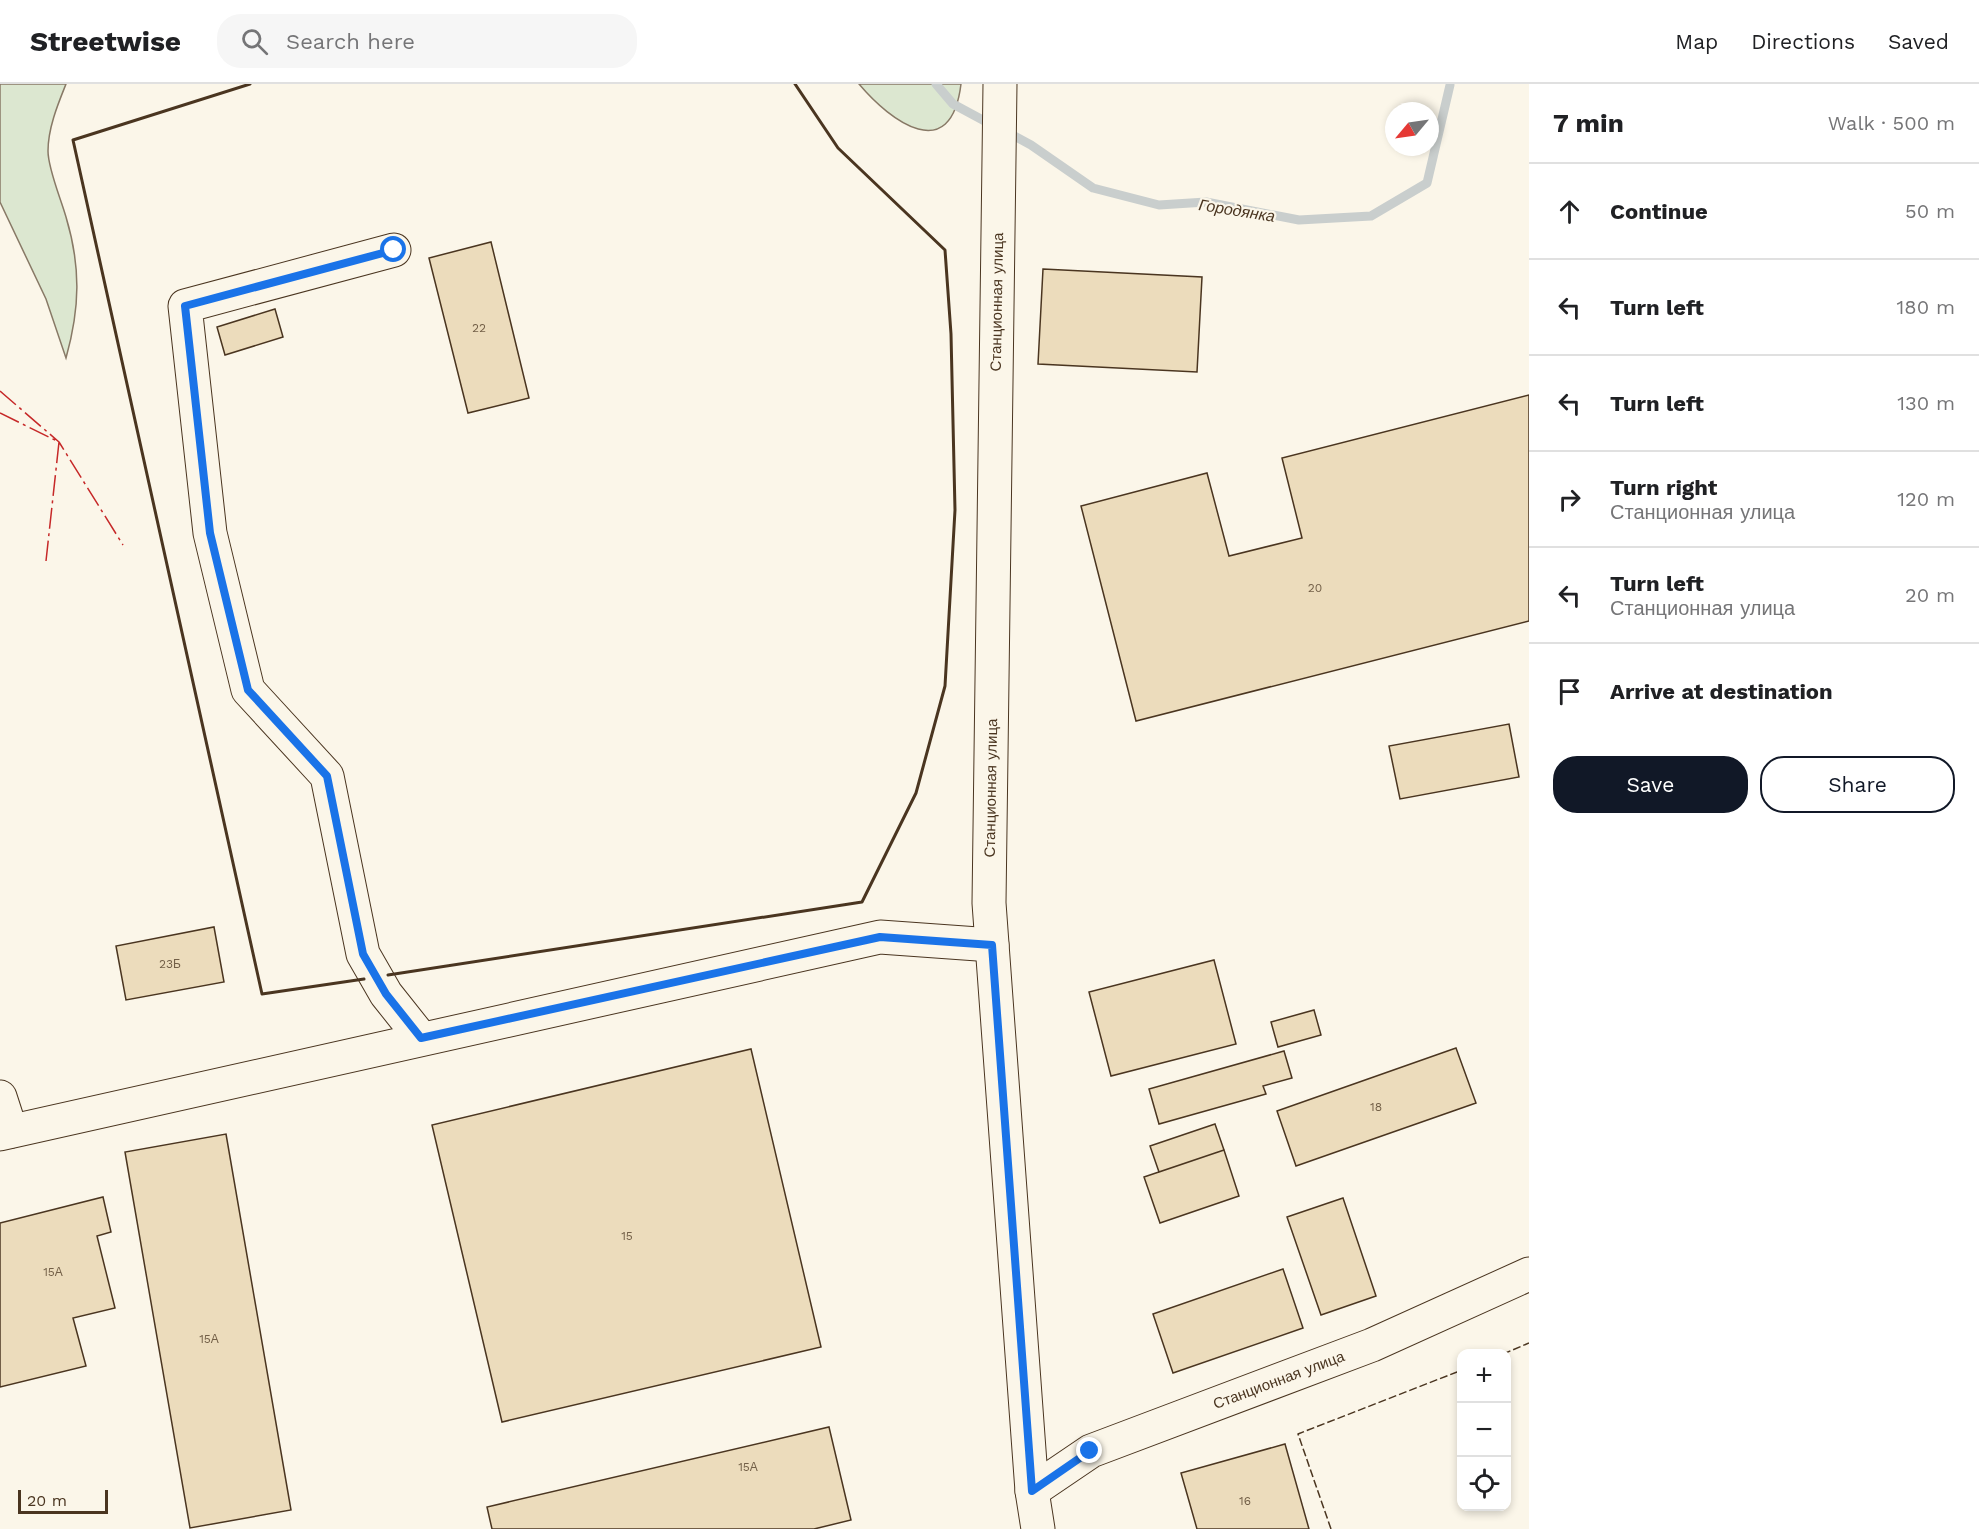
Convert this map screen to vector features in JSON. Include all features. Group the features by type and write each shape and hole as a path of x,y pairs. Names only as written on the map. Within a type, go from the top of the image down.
{"street":[{"name":"Станционная улица","path":"1000,84 989,903 1032,1491 1038,1529"},
{"path":"394,250 185,306 210,533 248,690 327,776 363,954 386,994 421,1038"},
{"path":"0,1097 6,1133 421,1038 880,937 992,945"},
{"name":"Станционная улица","path":"1032,1491 1090,1451 1372,1345 1529,1274"}],"green space":[{"path":"0,84 66,84 52,125 48,151 52,175 71,235 76,270 76,305 66,358 46,299 0,202"},
{"path":"859,84 961,84 955,109 945,124 933,130 918,129 903,122 887,112"}],"building":[{"path":"491,242 529,398 468,413 429,258"},
{"path":"1043,269 1202,277 1197,372 1038,364"},
{"path":"275,309 283,337 225,355 217,327"},
{"path":"1529,395 1529,621 1136,721 1081,506 1207,473 1229,556 1302,538 1282,458"},
{"path":"1509,724 1519,777 1400,799 1389,746"},
{"path":"214,927 224,982 126,1000 116,946"},
{"path":"1214,960 1236,1044 1111,1076 1089,992"},
{"path":"1314,1010 1321,1035 1278,1047 1271,1022"},
{"path":"1456,1048 1476,1103 1296,1166 1277,1111"},
{"path":"751,1049 821,1347 502,1422 432,1125"},
{"path":"1284,1051 1292,1078 1263,1086 1266,1094 1159,1124 1149,1089"},
{"path":"1215,1124 1224,1150 1159,1172 1150,1146"},
{"path":"226,1134 291,1510 190,1528 125,1152"},
{"path":"1224,1150 1239,1196 1160,1223 1144,1177"},
{"path":"103,1197 111,1232 97,1236 115,1308 73,1318 86,1366 0,1387 0,1223"},
{"path":"1343,1198 1376,1296 1321,1315 1287,1217"},
{"path":"1283,1269 1303,1328 1173,1373 1153,1314"},
{"path":"829,1427 851,1520 814,1529 492,1529 487,1507"},
{"path":"1285,1444 1309,1529 1197,1529 1181,1473"}],"waterway":[{"name":"Городянка","path":"936,84 953,104 992,125"},
{"name":"Городянка","path":"1007,132 1031,145 1093,188 1159,205 1206,202 1299,220 1371,216 1427,183 1450,85"}],"fence":[{"path":"1511,1351 1529,1343"},
{"path":"1331,1529 1298,1434 1457,1372"}],"wall":[{"path":"250,84 73,140 262,994 364,979"},
{"path":"388,975 862,902 916,793 945,686 955,510 951,334 945,250 838,148 795,84"}],"power":[{"path":"0,391 59,442 123,545"},
{"path":"0,413 59,442 46,561"}],"route":[{"path":"394,250 185,306 210,533 248,690 327,776 363,954 386,994 421,1038 880,937 992,945 1032,1491 1090,1451"}]}
